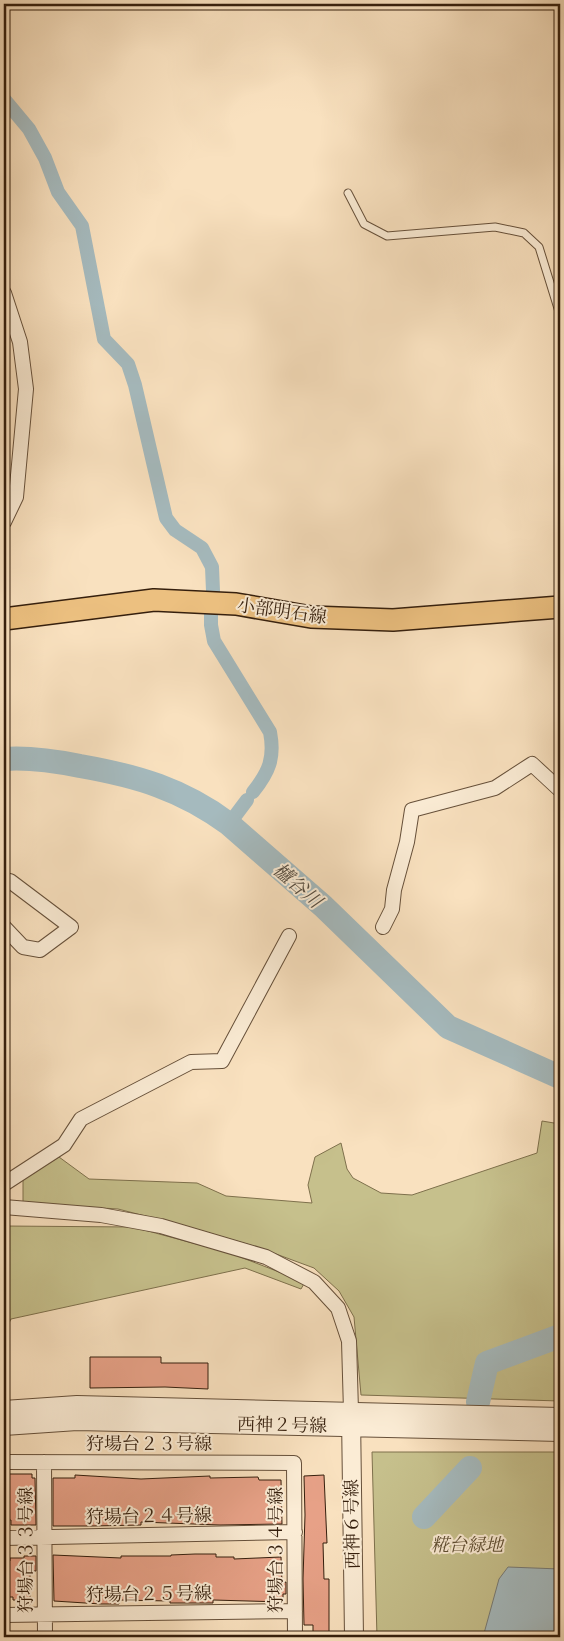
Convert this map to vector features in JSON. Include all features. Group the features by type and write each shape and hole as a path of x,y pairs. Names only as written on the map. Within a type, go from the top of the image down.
{"main road":[{"name":"小部明石線","path":"4,619 154,600 236,604 311,617 393,620 560,607"}],"street":[{"path":"4,293 20,342 26,389 16,497 4,522"},
{"path":"383,927 392,909 394,890 407,842 412,810 495,788 532,764 559,789 560,787"},
{"path":"4,884 10,880 71,927 40,950 23,947 4,927"},
{"path":"4,1184 64,1145 81,1119 191,1062 222,1061 289,936"},
{"path":"4,1207 101,1215 161,1226 266,1257 314,1282 338,1308 349,1341 351,1419"},
{"name":"西神２号線","path":"4,1410 77,1405 560,1432"},
{"name":"西神２号線","path":"4,1426 77,1421 560,1417"},
{"name":"西神６号線","path":"351,1419 354,1637"},
{"name":"狩場台２３号線","path":"4,1462 294,1463"},
{"name":"狩場台３３号線","path":"44,1462 45,1637"},
{"name":"狩場台３４号線","path":"294,1463 295,1637"},
{"name":"狩場台２４号線","path":"4,1538 295,1532"},
{"name":"狩場台２５号線","path":"4,1615 295,1611"}],"lane":[{"path":"348,193 364,224 388,236 495,227 524,232 539,247 560,315"}],"green space":[{"path":"542,1121 560,1124 560,1401 361,1395 354,1317 339,1291 314,1268 257,1247 118,1209 23,1203 23,1179 59,1157 89,1179 197,1183 226,1196 312,1203 308,1185 315,1157 341,1143 347,1169 353,1178 381,1193 412,1195 537,1153"},
{"path":"4,1215 7,1216 5,1226 133,1227 230,1253 305,1282 301,1289 245,1268 11,1319 4,1333"},
{"name":"糀台緑地","path":"372,1452 560,1452 560,1637 377,1637"}],"shaded area":[{"path":"508,1567 560,1569 560,1637 483,1637 499,1579"}],"building":[{"path":"90,1357 161,1357 161,1363 208,1363 208,1389 165,1387 90,1388"},
{"path":"4,1474 32,1474 32,1478 35,1478 36,1525 11,1525 11,1520 4,1520"},
{"path":"75,1475 141,1479 210,1476 210,1478 258,1477 259,1480 281,1480 282,1524 220,1525 141,1522 141,1525 53,1526 53,1478 75,1478"},
{"path":"324,1475 327,1543 323,1543 324,1579 329,1579 329,1632 313,1632 313,1625 304,1625 304,1476"},
{"path":"216,1554 216,1557 234,1557 234,1559 281,1557 282,1583 286,1582 286,1594 283,1594 283,1602 213,1600 213,1603 170,1603 170,1601 119,1600 119,1604 101,1604 54,1601 53,1555 121,1558 121,1556"},
{"path":"24,1556 36,1556 36,1571 30,1571 30,1605 20,1605 20,1600 13,1600 13,1597 4,1597 4,1561 10,1561 10,1558 24,1558"}],"waterway":[{"path":"4,99 29,129 45,158 58,192 82,226 104,339 128,364 135,385 166,518 175,530 202,548 212,567 213,591"},
{"path":"211,610 214,641 270,732 271,757 267,771 253,792"},
{"name":"櫨谷川","path":"4,759 52,761 121,774 158,786 194,802 229,824 323,906 448,1027 560,1077"},
{"path":"229,824 247,800"},
{"path":"478,1402 487,1363 560,1336"},
{"path":"424,1517 470,1468"}]}
